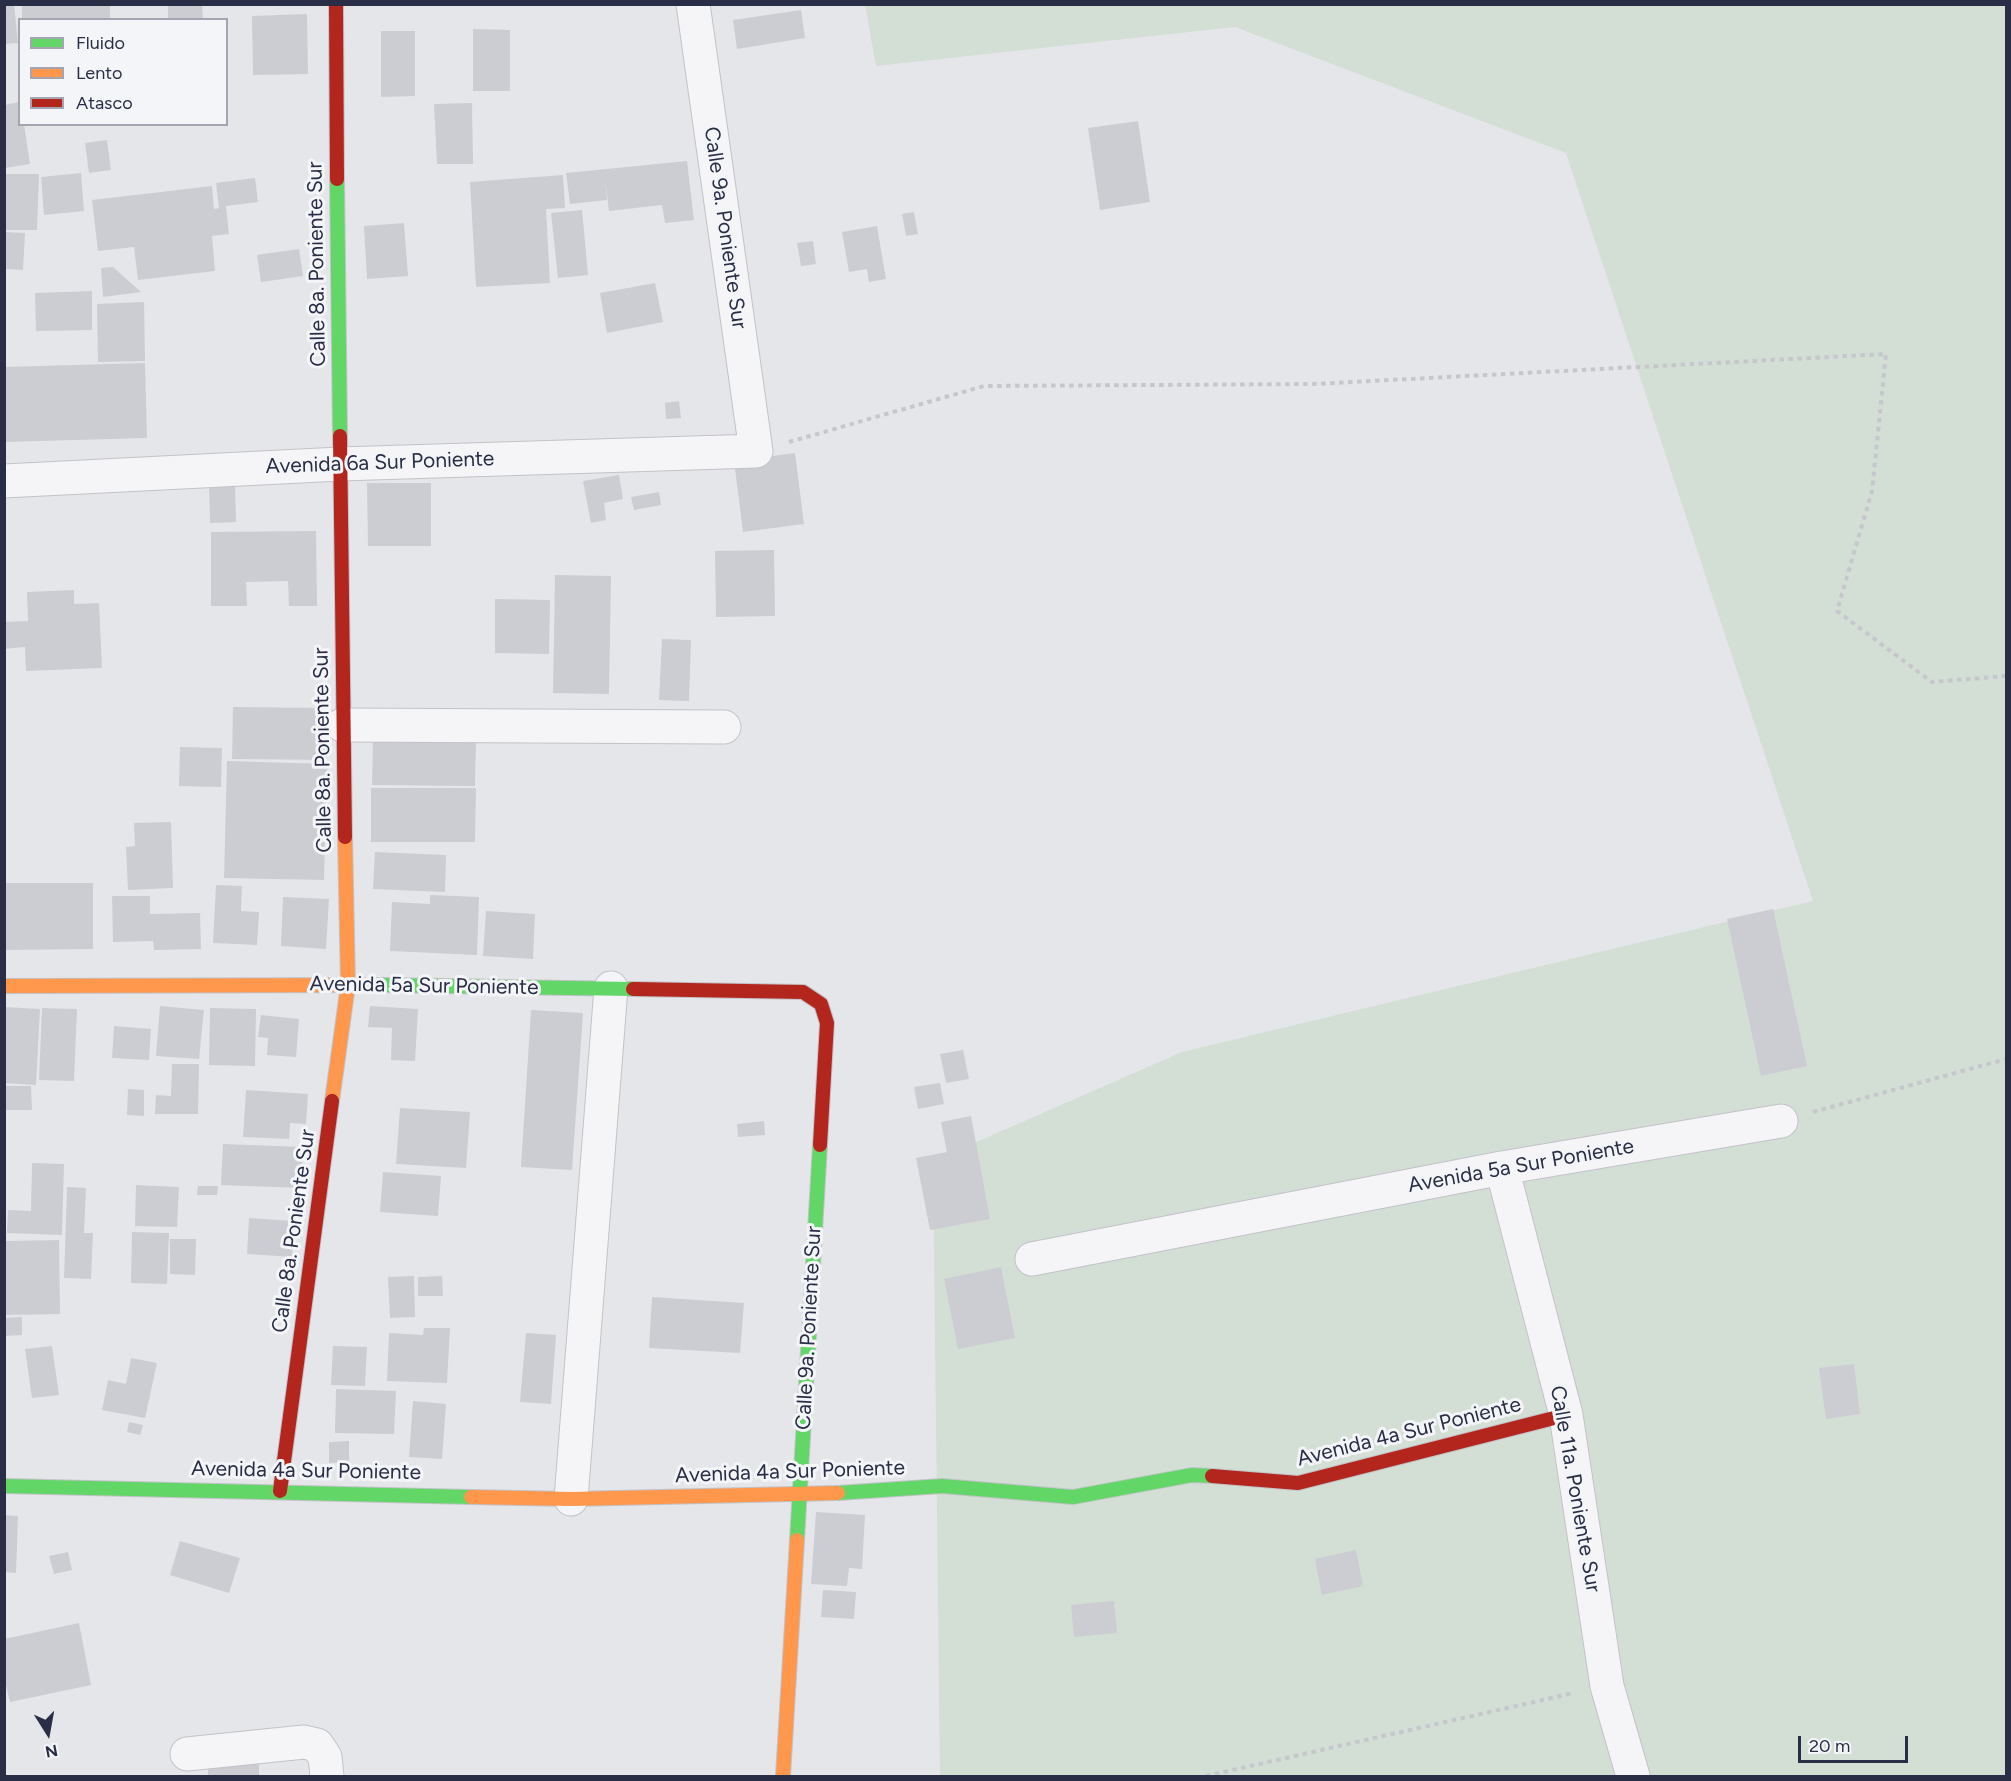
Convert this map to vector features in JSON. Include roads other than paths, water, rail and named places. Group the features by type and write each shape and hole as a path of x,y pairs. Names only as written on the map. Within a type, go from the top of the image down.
{"street":[{"name":"Calle 8a. Poniente Sur","path":"280,1491 348,984 342,725 336,4"},
{"name":"Calle 9a. Poniente Sur","path":"693,4 756,451"},
{"name":"Avenida 6a Sur Poniente","path":"4,481 340,464 756,451"},
{"path":"342,725 724,727"},
{"name":"Avenida 5a Sur Poniente","path":"4,986 348,984 803,992 821,1004 827,1023"},
{"path":"571,1499 611,988"},
{"name":"Calle 9a. Poniente Sur","path":"783,1776 827,1023"},
{"name":"Avenida 5a Sur Poniente","path":"1032,1259 1502,1168 1781,1121"},
{"name":"Calle 11a. Poniente Sur","path":"1502,1168 1566,1415 1607,1686 1633,1776"},
{"name":"Avenida 4a Sur Poniente","path":"4,1486 571,1499 800,1496 942,1486 1072,1497 1192,1475 1298,1484 1566,1415"},
{"path":"187,1754 304,1742 317,1745 325,1757 327,1776"}]}
